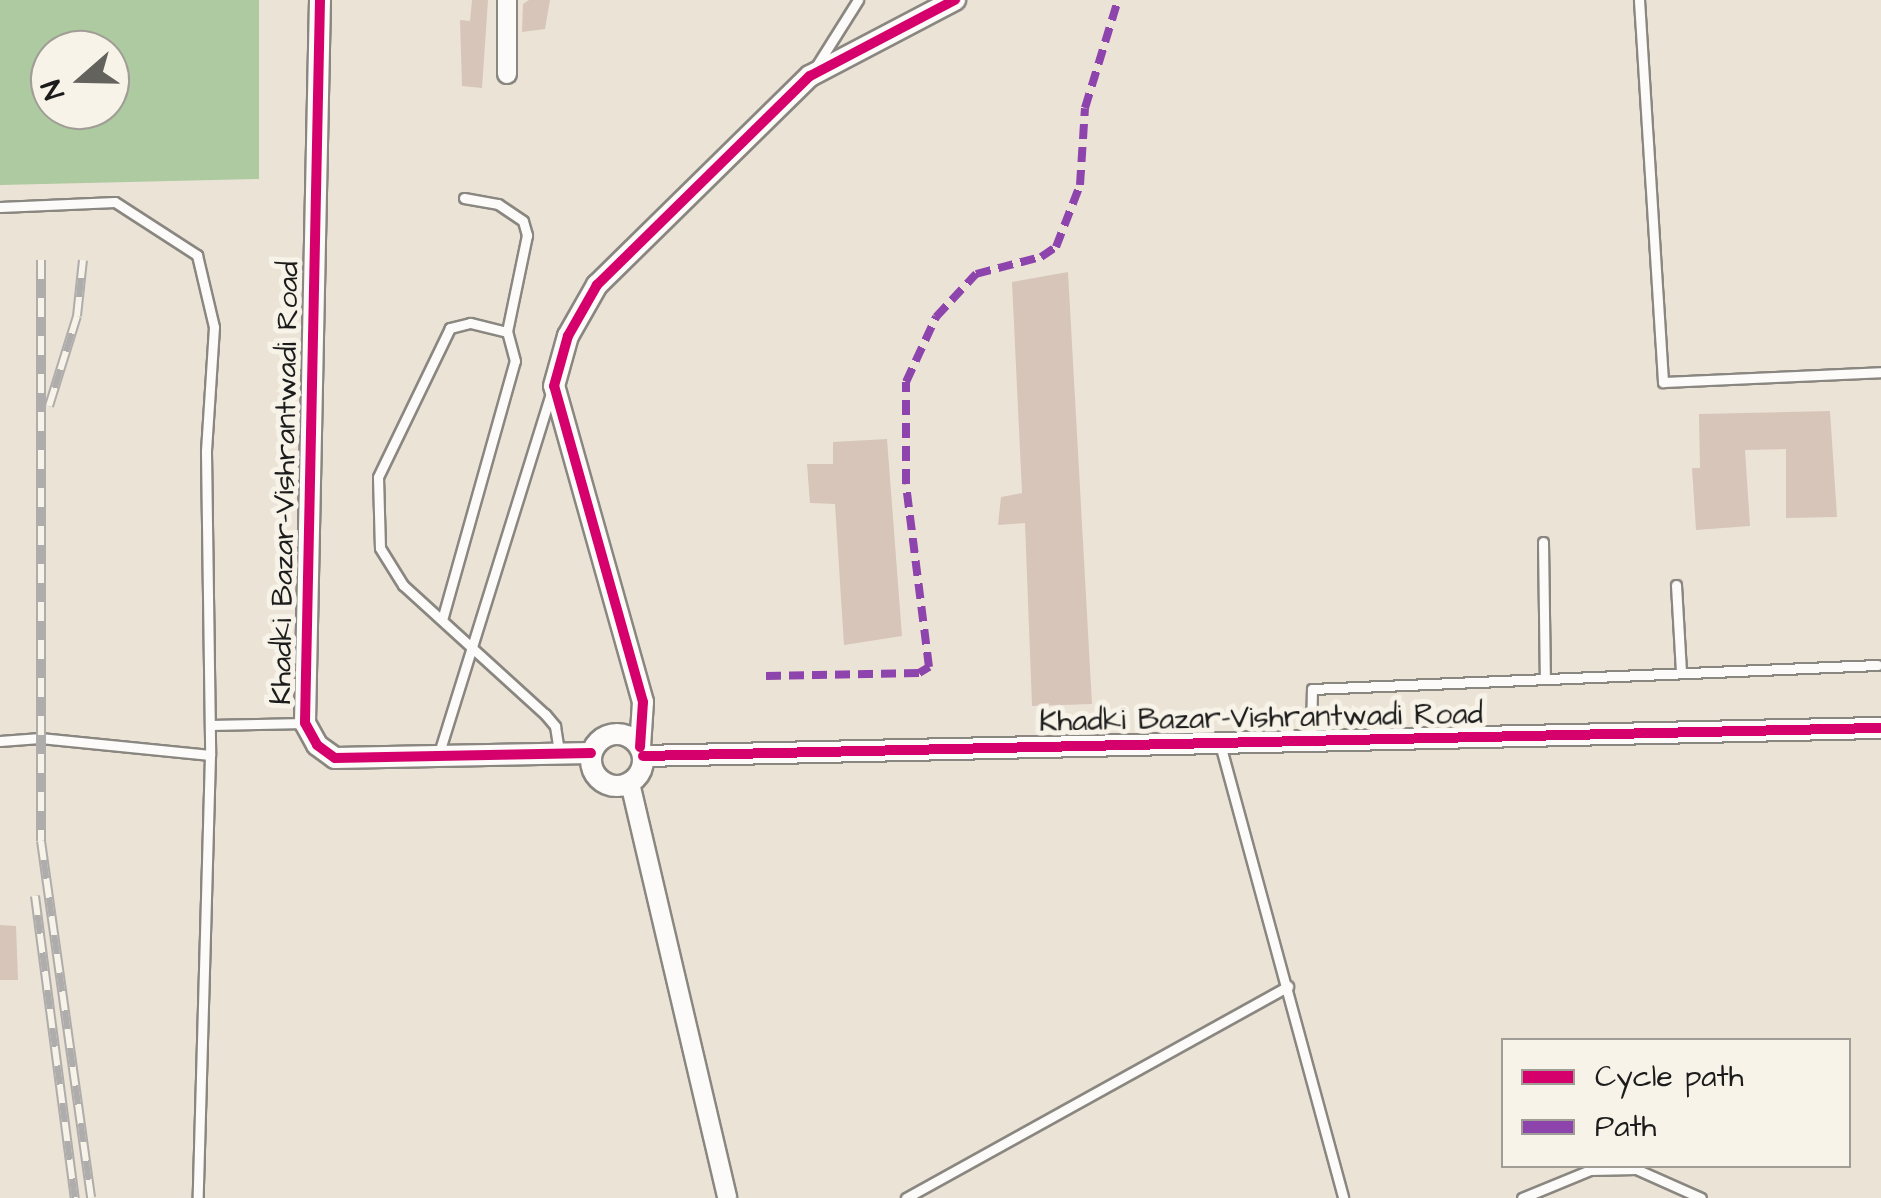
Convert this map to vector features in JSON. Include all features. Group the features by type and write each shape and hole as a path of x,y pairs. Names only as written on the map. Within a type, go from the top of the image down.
{"street":[{"name":"Khadki Bazar-Vishrantwadi Road","path":"320,0 305,724 317,745 335,758 558,750 591,753"},
{"path":"507,0 507,74"},
{"path":"727,1198 630,783 642,751 643,702 554,386 568,336 597,284 810,76 955,0"},
{"name":"Khadki Bazar-Vishrantwadi Road","path":"642,751 1220,744 1881,728"},
{"path":"630,783 601,781 591,753 614,733 642,751"}],"lane":[{"path":"810,76 858,0"},
{"path":"1638,0 1663,382 1881,372"},
{"path":"442,620 515,361 507,332 527,235 524,220 498,204 464,198"},
{"path":"0,206 115,202 198,255 214,327 206,452 210,755 198,1198"},
{"path":"507,332 470,323 450,328 378,477 380,548 403,585 545,714 555,726 558,750"},
{"path":"438,756 554,386"},
{"path":"1543,542 1545,679"},
{"path":"1676,585 1681,673"},
{"path":"1310,742 1312,689 1877,665"},
{"path":"210,725 305,724"},
{"path":"0,741 40,738 210,755"},
{"path":"1220,744 1343,1198"},
{"path":"906,1198 1288,986"},
{"path":"1522,1198 1590,1170 1636,1169 1701,1198"}],"green space":[{"path":"0,0 259,0 259,179 0,185"}],"building":[{"path":"472,0 488,0 482,88 462,86 460,20 470,21"},
{"path":"529,0 550,0 545,29 522,32 523,4"},
{"path":"1068,272 1092,704 1032,706 1025,523 998,525 1001,497 1022,493 1012,282"},
{"path":"1830,411 1837,517 1786,518 1786,449 1745,450 1750,526 1696,530 1692,468 1700,468 1699,414"},
{"path":"887,439 902,636 844,645 835,504 810,503 807,464 833,464 833,442"},
{"path":"0,925 16,926 18,980 0,980"}],"railway":[{"path":"41,260 41,841 91,1198"},
{"path":"49,406 77,316 83,260"},
{"path":"35,896 75,1198"}],"marked path":[{"path":"766,676 919,673 929,667 906,484 906,382 936,317 976,274 1041,257 1056,247 1080,185 1085,108 1118,0"}],"cycle path":[{"path":"320,0 305,723 317,745 335,758 591,753"},
{"path":"640,747 643,702 554,386 568,336 597,285 810,76 955,0"},
{"path":"643,756 1881,728"}]}
